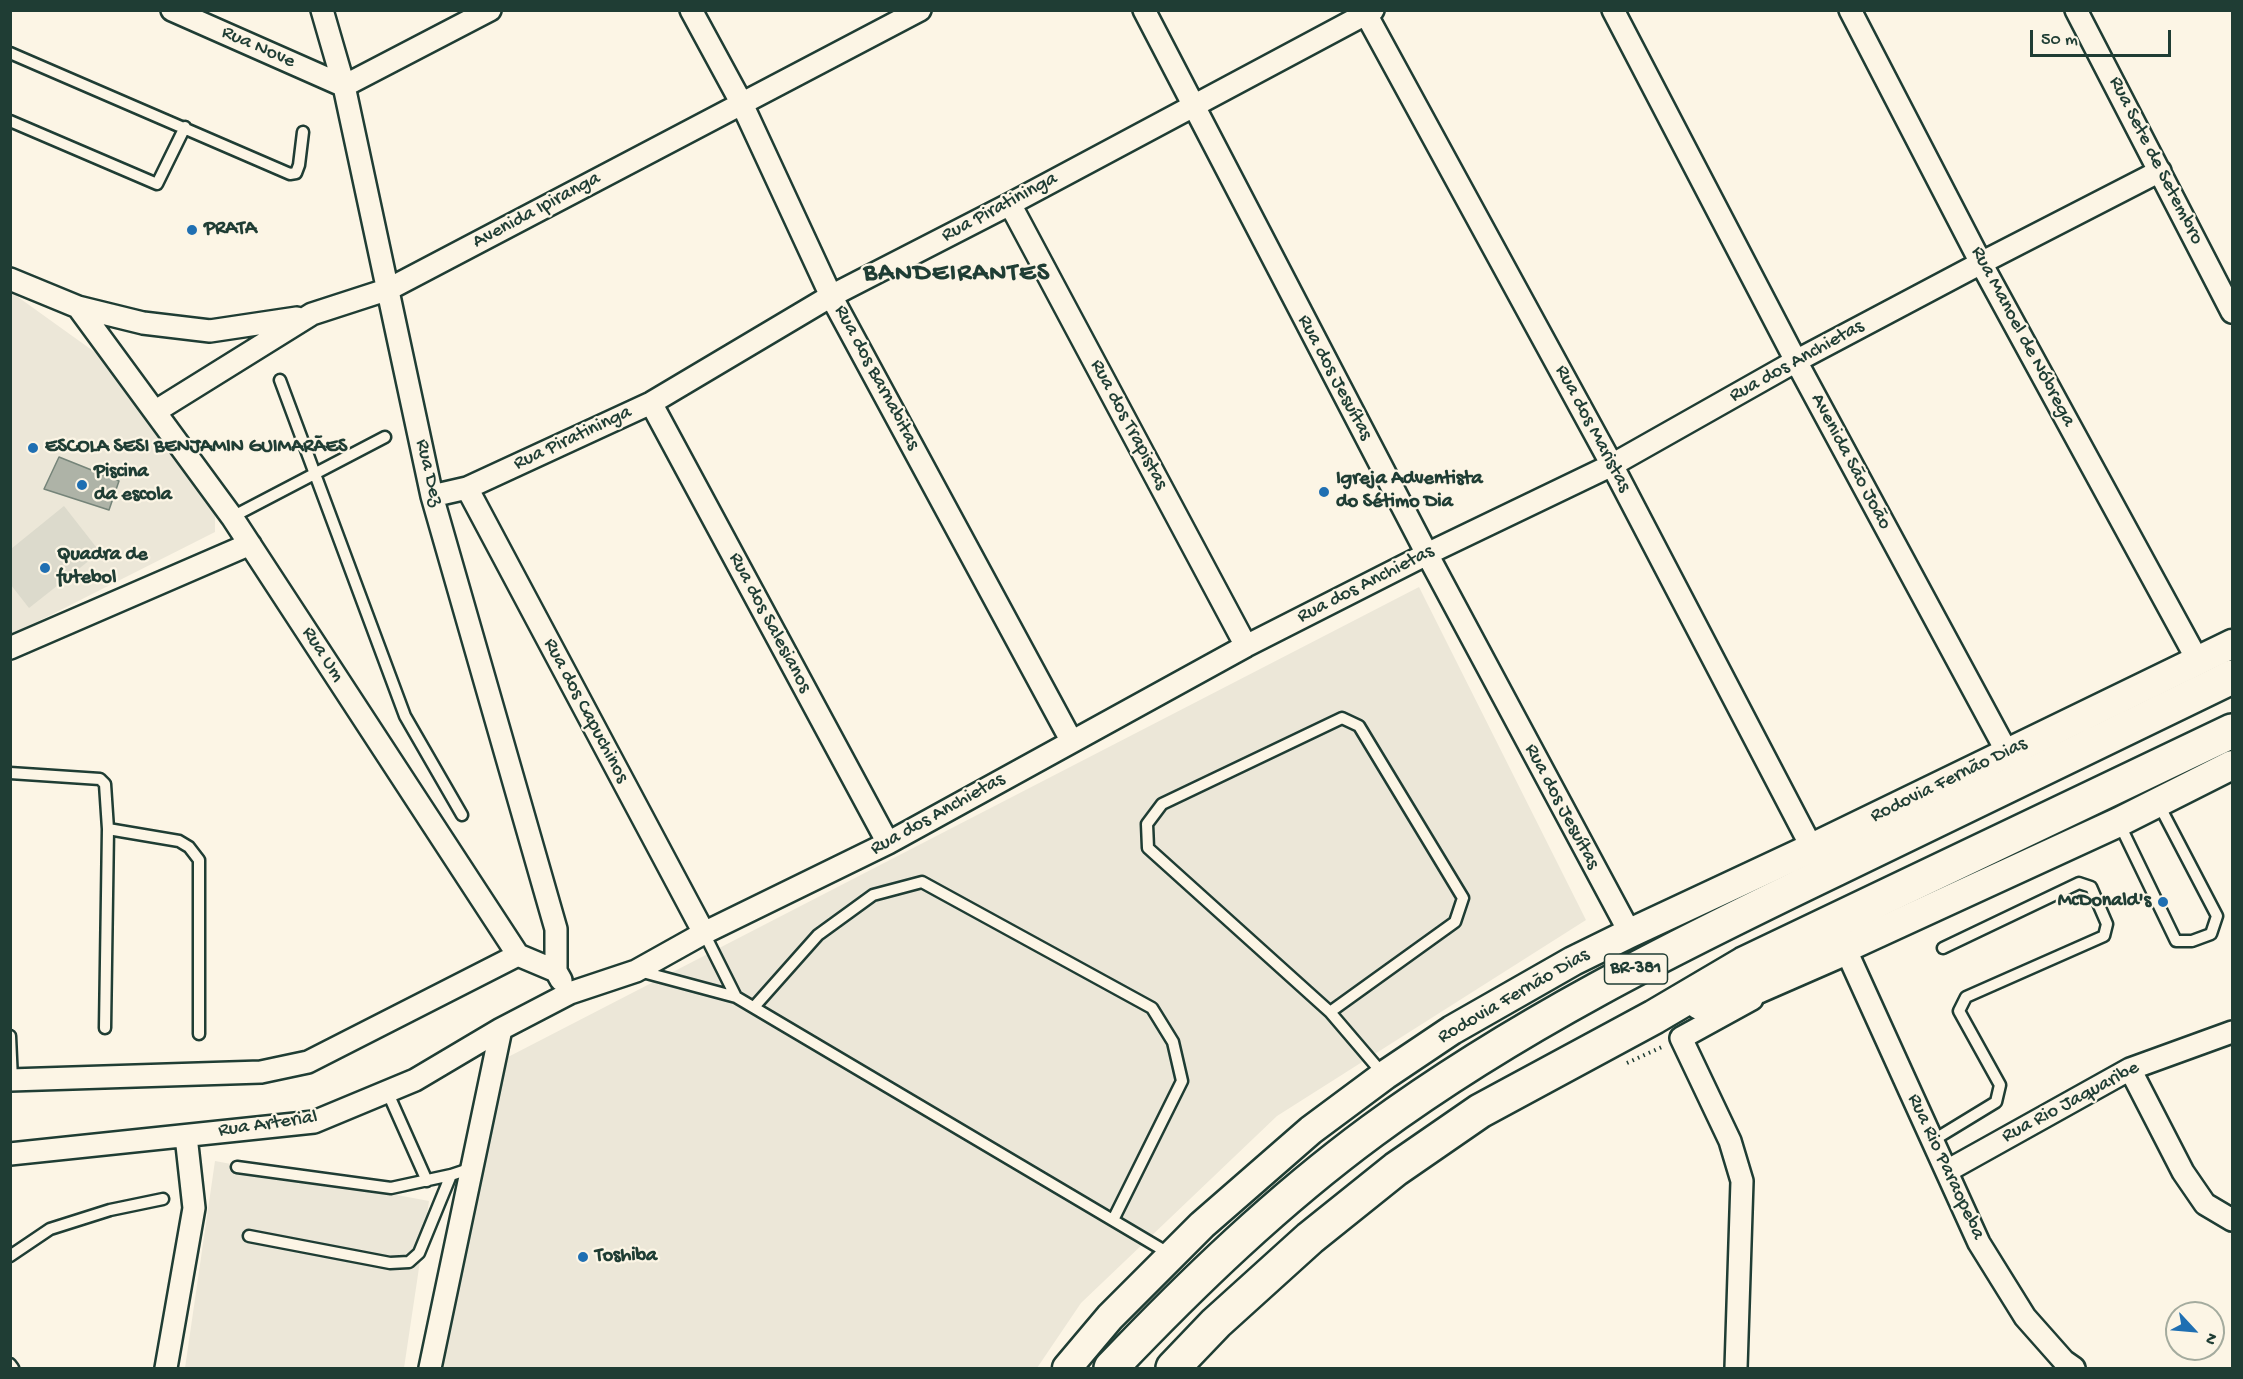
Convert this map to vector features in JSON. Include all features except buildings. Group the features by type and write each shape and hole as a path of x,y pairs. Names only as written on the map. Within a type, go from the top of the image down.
{"highway":[{"name":"Rodovia Fernão Dias","path":"1111,1368 1185,1290 1279,1204 1371,1132 1462,1068 1528,1027 1724,923 2232,677"},
{"name":"BR-381","path":"1173,1368 1216,1323 1310,1238 1396,1168 1480,1111 1654,1017 1744,964 2232,731"},
{"name":"BR-381","path":"1654,1017 1758,986 1845,948"}],"street":[{"name":"Rua Nove","path":"172,10 344,86"},
{"name":"Rua Dez","path":"322,10 344,86 432,496 556,929 556,971"},
{"path":"344,86 490,10"},
{"name":"Rua dos Barnabitas","path":"691,10 742,104 831,296 1071,741"},
{"name":"Avenida Ipiranga","path":"156,411 312,314 389,289 920,10"},
{"name":"Rua dos Jesuítas","path":"1144,10 1427,554 1630,933"},
{"name":"Avenida São João","path":"1614,10 1796,361 2007,752"},
{"name":"Rua Manoel de Nóbrega","path":"1850,10 1981,263 2198,661"},
{"name":"Rua Sete de Setembro","path":"2076,10 2232,312"},
{"name":"Rua Piratininga","path":"432,496 467,488 651,403 831,296 1010,204 1370,12"},
{"name":"Rua dos Maristas","path":"1370,12 1612,465 1812,848"},
{"name":"Rua dos Anchietas","path":"570,993 636,971 704,933 888,843 1246,646 1427,554 1612,465 1796,361 2160,171"},
{"name":"Rua dos Trapistas","path":"1010,204 1246,646"},
{"path":"10,279 78,307 142,323 210,331 312,314"},
{"name":"Rua Um","path":"78,307 232,517 518,955"},
{"name":"Rua dos Salesianos","path":"651,403 888,843"},
{"name":"Rua dos Capuchinos","path":"467,488 704,933"},
{"path":"10,648 250,544"},
{"name":"Rodovia Fernão Dias","path":"1067,1368 1110,1317 1170,1254 1311,1130 1385,1075 1452,1030 1574,961 1630,933 1812,848 2232,644"},
{"name":"BR-381","path":"1845,948 2119,822 2232,765"},
{"path":"1736,1368 1742,1181 1730,1141 1681,1038 1845,948"},
{"name":"Rua Rio Paraopeba","path":"1845,948 1979,1244 2025,1317 2064,1361 2074,1368"},
{"path":"11,1080 261,1072 308,1062 518,955 556,971 570,993"},
{"name":"Rua Arterial","path":"10,1154 314,1122 415,1080 501,1029 570,993"},
{"path":"430,1368 501,1029"},
{"name":"Rua Rio Jaquaribe","path":"1947,1171 2130,1069 2232,1032"},
{"path":"2130,1069 2182,1172 2205,1204 2232,1220"},
{"path":"166,1368 194,1208 186,1136"}],"lane":[{"path":"10,52 290,174 296,173 299,165 303,132"},
{"path":"10,121 157,183 185,127"},
{"path":"280,380 405,716 462,815"},
{"path":"232,517 385,437"},
{"path":"1330,1012 1455,922 1463,898 1359,726 1342,718 1162,804 1146,824 1148,848 1330,1012 1385,1075"},
{"path":"10,773 100,779 105,784 108,829 105,1028"},
{"path":"2119,822 2176,941 2192,942 2211,934 2217,916 2157,803"},
{"path":"108,829 179,841 189,847 199,860 199,1034"},
{"path":"754,1007 818,935 873,895 922,882 1152,1008 1173,1042 1182,1081 1113,1220"},
{"path":"1932,1141 1996,1102 2000,1084 1959,1011 1966,997 2104,936 2107,924 2091,887 2079,883 1943,948"},
{"path":"704,933 736,996"},
{"path":"636,971 736,996 1170,1254"},
{"path":"10,1036 11,1080"},
{"path":"387,1091 427,1181"},
{"path":"237,1167 391,1188 427,1181 472,1168"},
{"path":"249,1236 390,1263 409,1262 419,1253 451,1175"},
{"path":"10,1256 50,1229 110,1210 163,1199"},
{"path":"10,1364 13,1368"}],"path":[{"path":"1621,1066 1681,1038"}],"shaded area":[{"path":"11,292 96,353 215,512 215,532 11,635"},
{"name":"Piscina da escola","path":"59,457 119,481 109,510 44,489"},
{"name":"Quadra de futebol","path":"64,506 100,552 29,608 11,585 11,549"},
{"path":"1419,587 1586,920 1277,1116 1081,1303 1037,1368 441,1368 508,1057"},
{"path":"215,1161 429,1201 404,1368 185,1368"}],"place":[{"name":"PRATA","path":"192,230"},
{"name":"ESCOLA SESI BENJAMIN GUIMARÃES","path":"33,448"},
{"name":"Piscina da escola","path":"82,485"},
{"name":"Igreja Adventista do Sétimo Dia","path":"1324,492"},
{"name":"Quadra de futebol","path":"45,568"},
{"name":"McDonald's","path":"2163,902"},
{"name":"Toshiba","path":"583,1257"}],"district":[{"name":"BANDEIRANTES","path":"957,275"}]}
